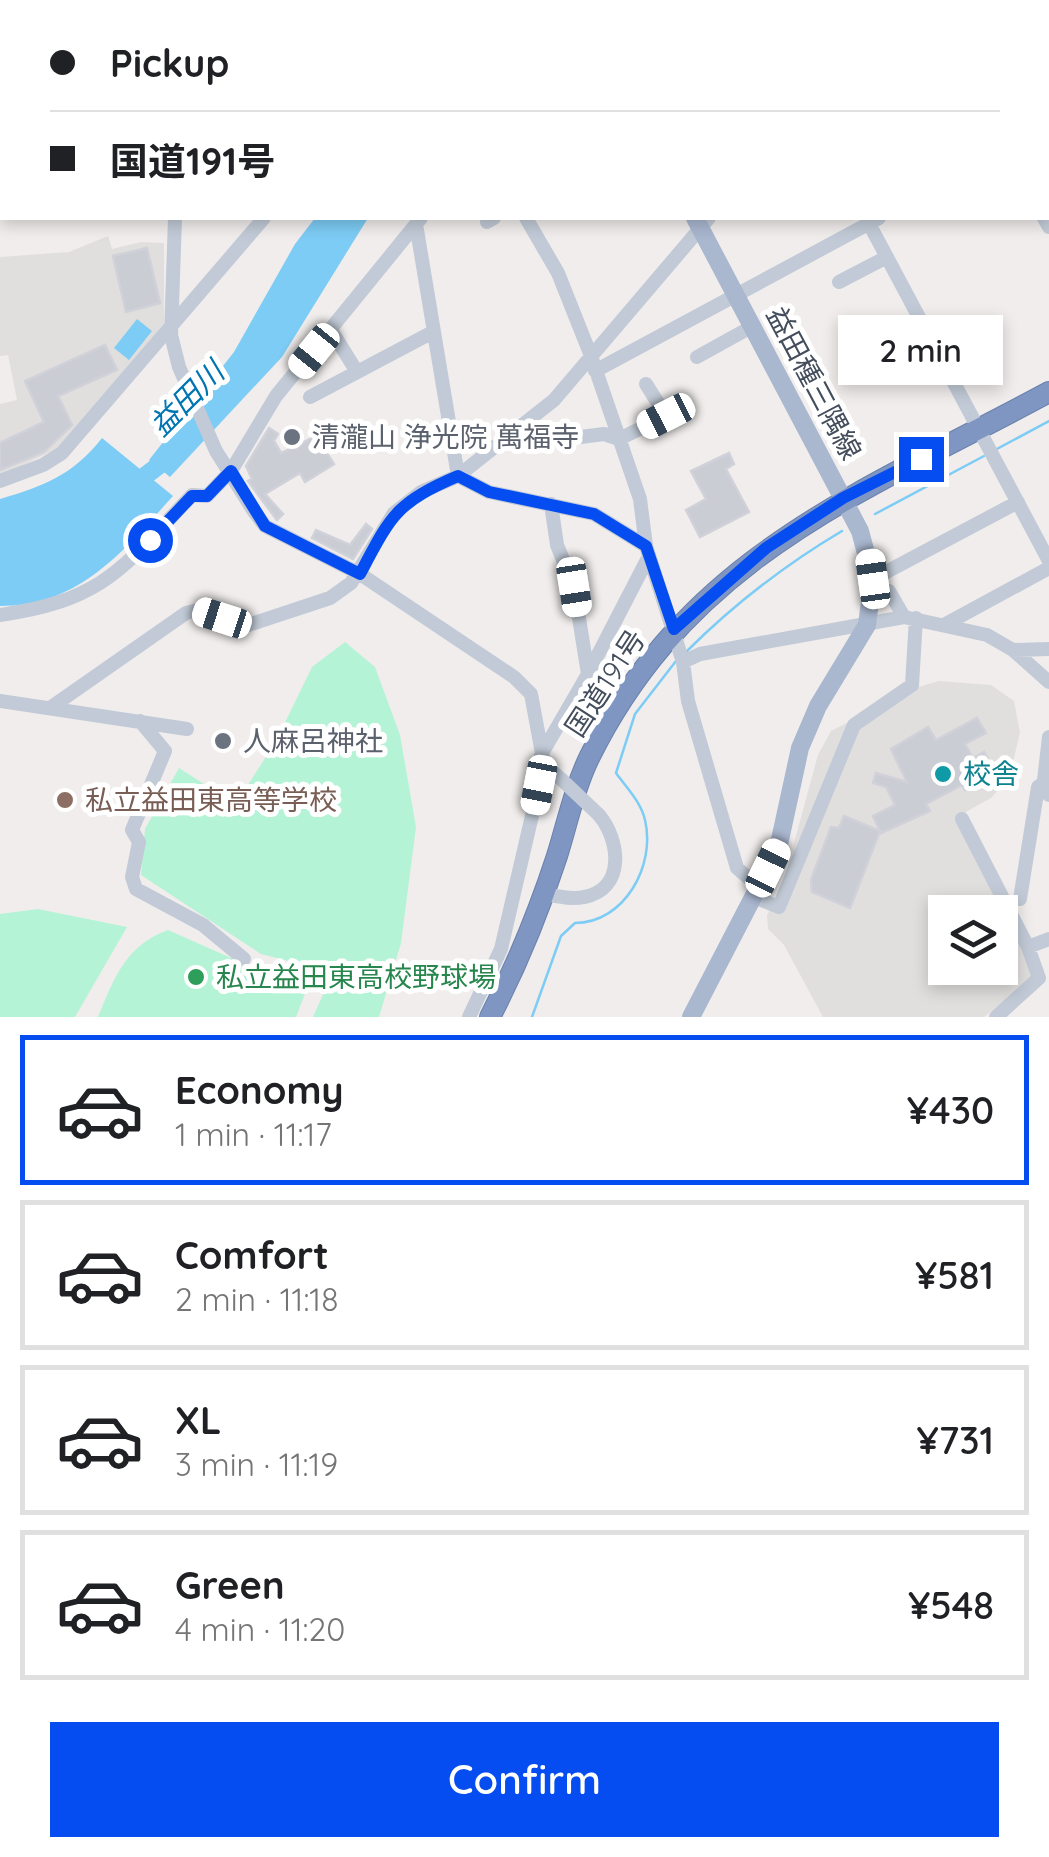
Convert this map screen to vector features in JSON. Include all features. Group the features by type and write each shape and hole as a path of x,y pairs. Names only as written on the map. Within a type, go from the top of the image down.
{"highway":[{"name":"国道191号","path":"490,1017 544,894 588,760 646,662 674,629 766,548 843,498 1049,392"}],"main road":[{"name":"益田種三隅線","path":"691,1017 778,848 800,748 818,706 867,625 881,585 843,498 701,221"}],"street":[{"path":"174,220 171,335 178,367 216,451 265,526 360,574 514,677 531,694 542,760 611,830 616,846 610,880 583,898 544,894"},
{"path":"0,481 62,453 262,220"},
{"path":"527,220 558,273 640,498 648,551 674,629 688,701 736,868 757,892 779,907 854,725 912,686 910,617 881,585 1018,502"},
{"path":"593,363 736,294 872,220 887,257 1049,565 944,625"},
{"path":"419,221 431,332 458,476"},
{"path":"0,616 47,608 87,595 130,562 192,496 207,496 231,471 276,396 419,221"},
{"path":"50,708 186,613 198,610 245,626 330,598 360,574 394,513 421,492 458,476 554,400 593,363 701,221"},
{"path":"839,282 887,257"},
{"path":"697,357 753,326"},
{"path":"331,330 357,372"},
{"path":"310,397 431,332"},
{"path":"565,440 604,434 619,439 666,416 646,384"},
{"path":"458,476 489,492 594,514 648,551"},
{"path":"550,504 558,545 574,587 588,674"},
{"path":"469,1017 501,948 542,760 648,551"},
{"path":"683,662 700,654 910,617 987,635 1013,650 1049,682"},
{"path":"1013,650 1049,649"},
{"path":"0,701 186,729"},
{"path":"140,721 165,750 132,830 139,842 132,877 136,889 203,925 244,958"},
{"path":"1020,899 1038,787 1047,788 1049,737"},
{"path":"962,819 1028,946 1039,978 996,1017"},
{"path":"1028,946 1049,939"}],"shaded area":[{"path":"108,236 112,249 141,242 164,243 164,323 65,445 0,476 0,404 17,400 8,355 0,356 0,257 69,252"},
{"path":"939,681 991,685 1014,701 1020,733 1009,778 991,798 955,818 995,895 928,895 928,985 1018,985 1018,940 1036,975 984,1017 823,1017 784,945 768,929 767,915 781,891 818,755 831,731 915,688"}],"green space":[{"path":"345,642 375,667 400,735 416,827 401,943 379,1017 313,1017 329,981 316,968 261,954 141,875 145,829 179,768 204,784 246,788 276,741 312,667"},
{"path":"38,909 127,927 75,1017 0,1017 0,914"},
{"name":"私立益田東高校野球場","path":"168,930 306,991 296,1017 98,1017 123,964 142,944"}],"water":[{"name":"益田川","path":"313,220 367,220 282,357 170,477 149,460 234,352 295,244"},
{"path":"137,319 152,331 129,360 114,348"},
{"name":"益田川","path":"102,438 173,496 118,555 77,585 29,603 0,606 0,499 57,478"}],"building":[{"path":"147,248 160,303 126,312 113,256"},
{"path":"105,345 117,370 58,396 72,425 44,452 0,470 0,443 44,422 25,381"},
{"path":"269,428 278,434 274,441 281,453 316,436 334,464 305,482 300,473 265,494 283,514 277,520 248,481 252,479 246,466"},
{"path":"729,453 734,464 726,469 749,512 700,537 686,510 706,499 691,471"},
{"path":"366,524 372,529 353,559 312,538 316,530 350,545"},
{"name":"校舎","path":"977,718 986,733 965,744 973,758 984,752 993,769 965,790 962,785 926,804 930,811 881,833 873,816 895,805 886,787 873,783 876,773 907,782 891,749 928,727 936,740"},
{"path":"844,816 880,831 850,908 812,892 811,880 831,827 839,828"}],"waterway":[{"path":"995,450 1049,421"},
{"name":"益田川","path":"128,489 175,453"},
{"path":"875,514 984,456"},
{"path":"686,652 760,587 842,531"},
{"path":"532,1017 561,936 575,923 593,920 622,903 641,873 646,856 645,820 637,801 616,773 635,714 676,661"}],"place":[{"name":"清瀧山 浄光院 萬福寺","path":"292,437"},
{"name":"人麻呂神社","path":"223,741"},
{"name":"校舎","path":"943,774"},
{"name":"私立益田東高等学校","path":"65,800"},
{"name":"私立益田東高校野球場","path":"196,977"}],"route":[{"path":"150,540 192,496 207,496 231,471 265,526 360,574 394,513 421,492 458,476 489,492 594,514 646,546 674,629 766,548 843,498 921,459"}]}
